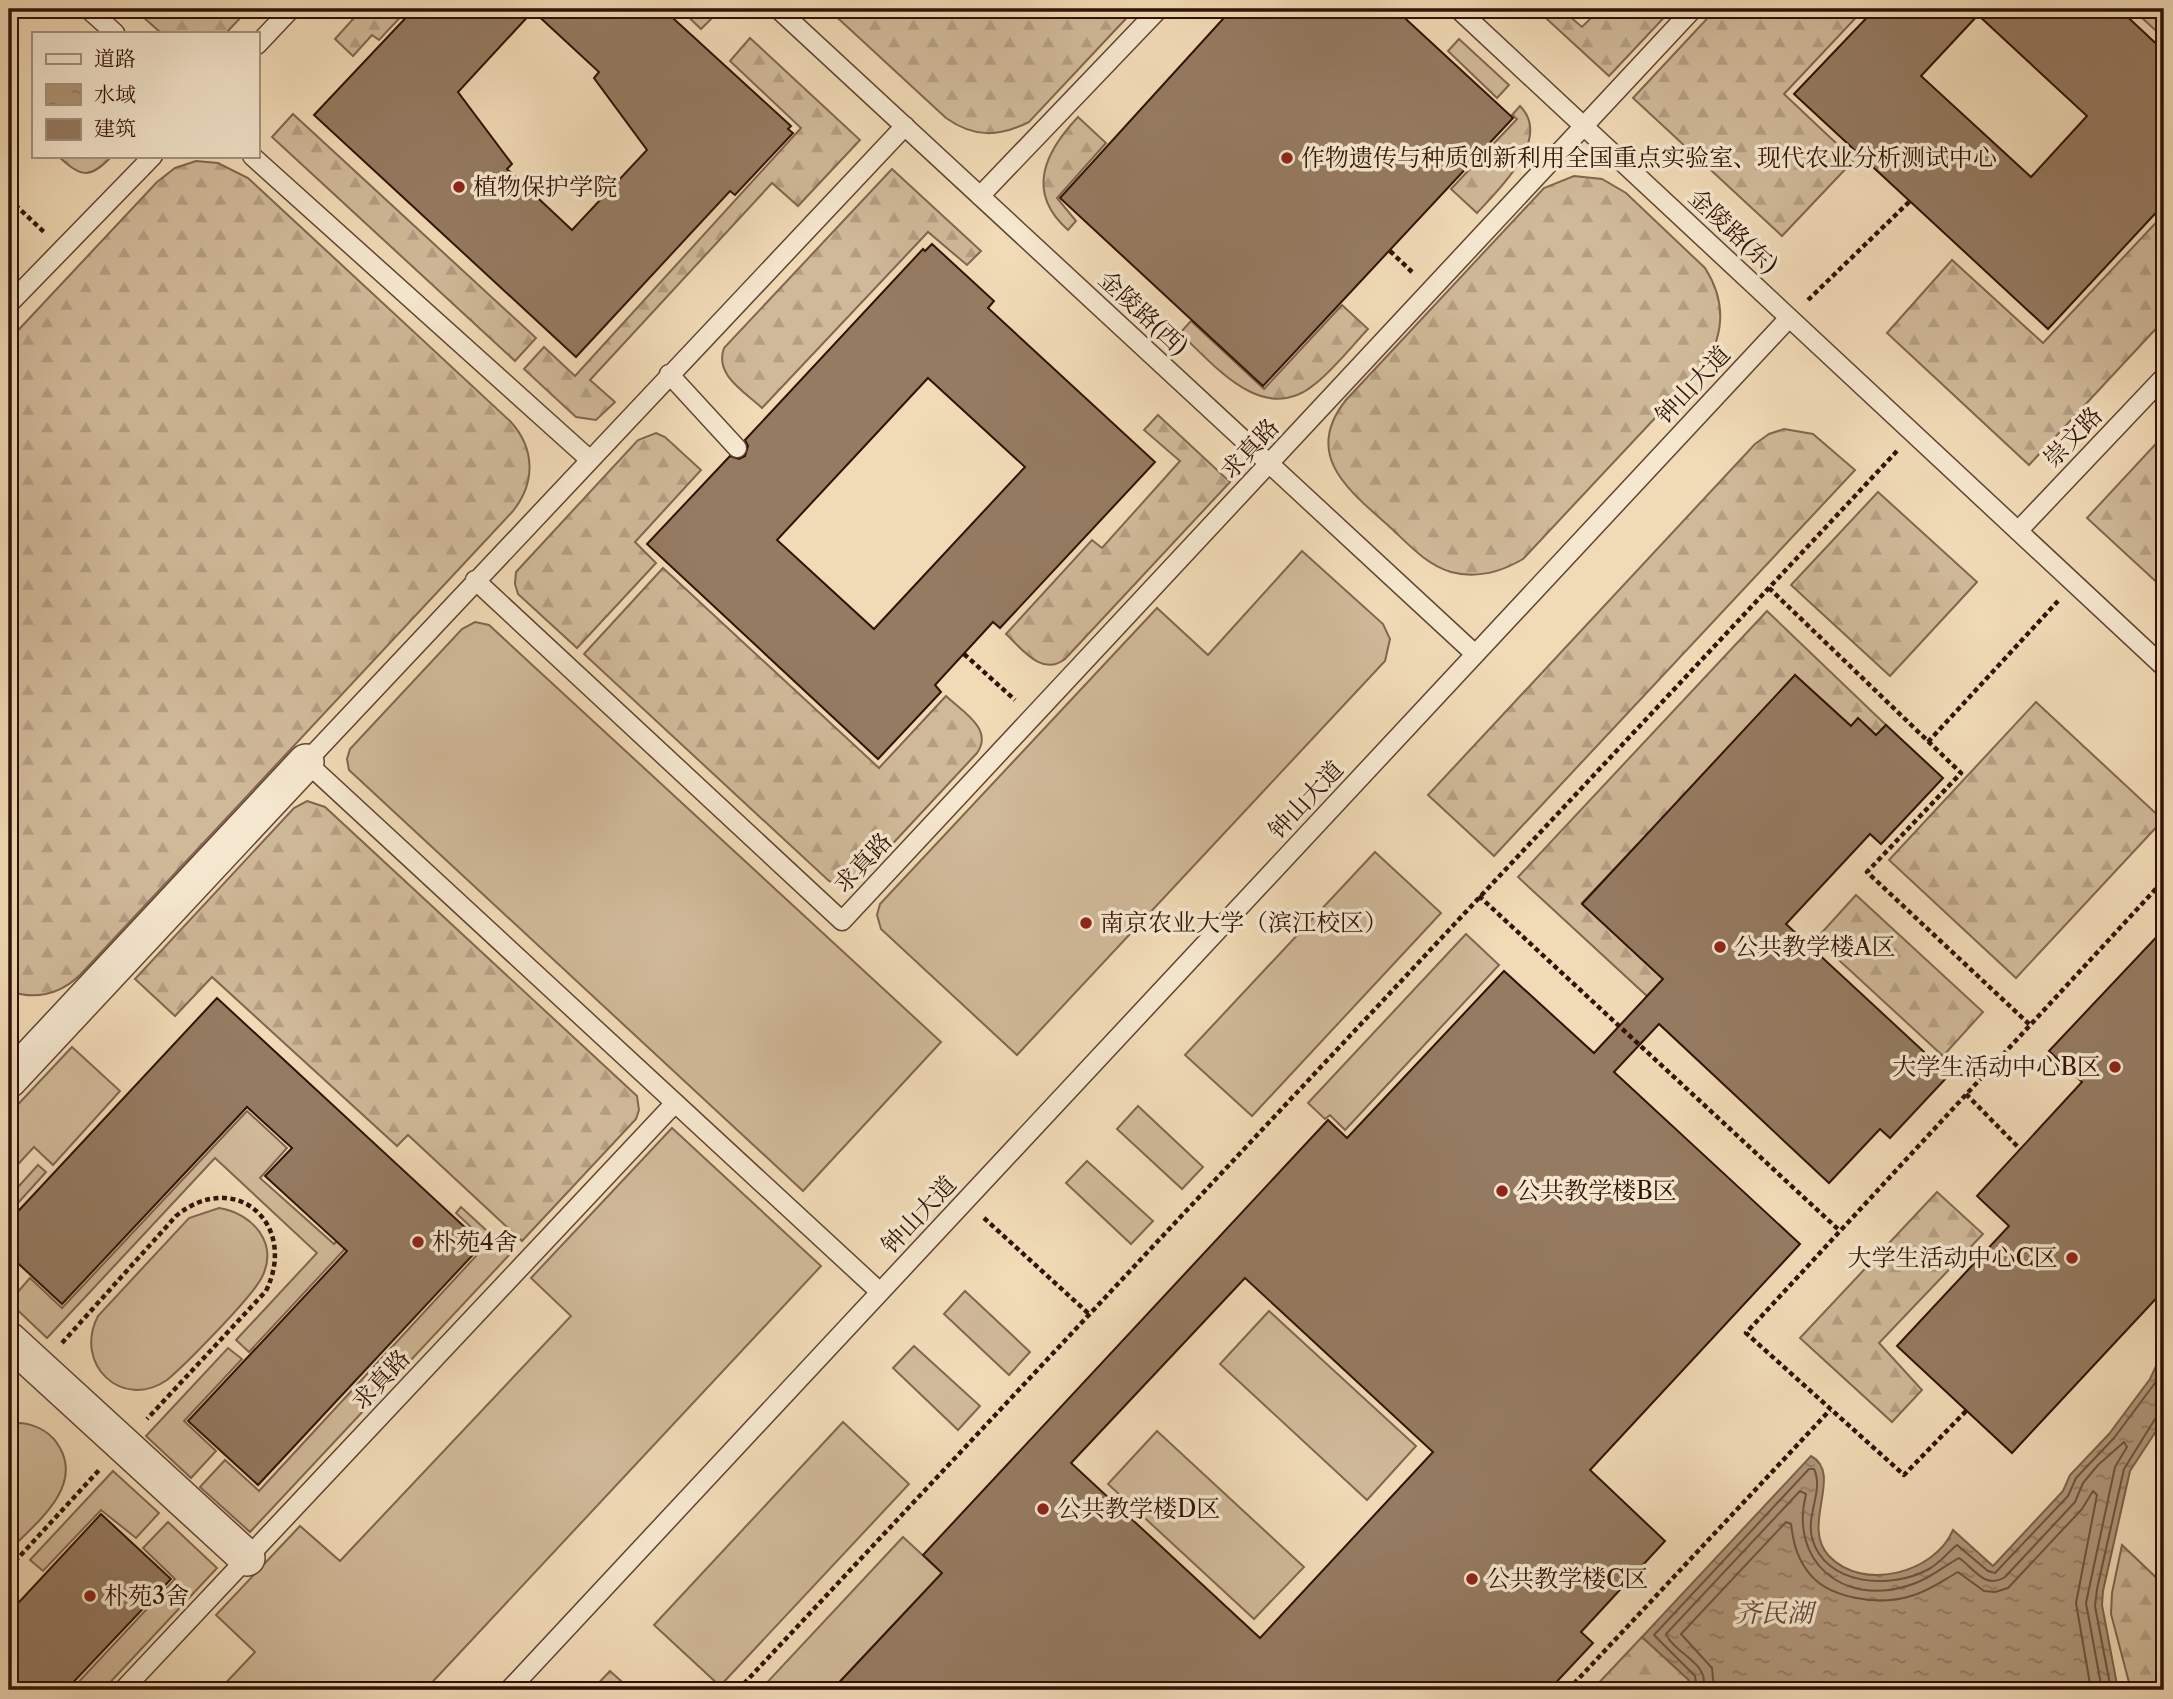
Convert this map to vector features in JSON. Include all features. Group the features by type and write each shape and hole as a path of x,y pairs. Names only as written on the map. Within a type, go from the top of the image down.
{"street":[{"path":"13,1066 306,762"},
{"path":"9,1340 247,1558"}],"lane":[{"path":"88,9 114,32"},
{"path":"259,43 291,9"},
{"name":"金陵路(西)","path":"778,9 1475,654"},
{"path":"980,196 1158,9"},
{"name":"金陵路(东)","path":"1458,9 1789,318"},
{"name":"求真路","path":"475,580 842,921 1693,9"},
{"path":"880,1292 306,762 905,126"},
{"path":"9,304 151,158"},
{"path":"254,158 589,459"},
{"path":"1789,318 2164,667"},
{"name":"钟山大道","path":"509,1690 1789,318"},
{"path":"669,374 737,448"},
{"name":"崇文路","path":"2018,531 2164,377"},
{"name":"求真路","path":"123,1690 675,1103"}],"path":[{"path":"9,199 62,249"},
{"path":"1789,318 1910,201"},
{"path":"738,1690 1914,432"},
{"path":"1928,742 2075,583"},
{"path":"1769,588 1961,773 1867,872 2030,1025"},
{"path":"964,654 1034,717"},
{"path":"1966,1411 1904,1475 1746,1333 2164,880"},
{"path":"1479,896 1840,1231"},
{"path":"1966,1094 2020,1149"},
{"path":"9,1568 266,1291 272,1278 276,1248 273,1232 262,1215 241,1201 206,1199 190,1204 176,1216 40,1368"},
{"path":"965,1201 1089,1314"},
{"path":"1568,1690 1830,1410"}],"green space":[{"path":"134,9 236,9 243,15 227,32 160,32"},
{"path":"362,9 408,9 379,40 372,35 353,56 335,39"},
{"path":"680,9 718,9 720,10 701,29"},
{"path":"828,9 1135,9 1029,122 1007,131 987,133 956,125 946,118"},
{"path":"1561,9 1582,27 1600,9 1672,9 1609,76 1537,10"},
{"path":"1716,9 1864,9 1784,94 1854,160 1782,236 1633,98"},
{"path":"2151,9 2164,9 2164,38 2142,18"},
{"path":"750,38 860,140 798,206 772,183 590,380 615,402 596,420 576,417 524,369 544,347 575,376 801,128 730,61"},
{"path":"1459,39 1509,85 1497,98 1448,51"},
{"path":"1520,106 1528,119 1530,133 1526,148 1509,178 1477,213 1451,189 1517,119 1512,115"},
{"path":"293,114 536,338 515,361 272,137"},
{"path":"1078,117 1106,143 1057,198 1076,221 1068,230 1055,216 1047,201 1044,172 1056,144"},
{"path":"60,158 110,158 91,172 79,172"},
{"path":"196,161 218,163 248,178 510,421 524,442 530,465 529,477 526,489 513,511 80,975 64,987 46,994 19,994 9,991 9,340 157,182 175,168"},
{"path":"892,169 981,251 967,265 928,232 762,408 727,375 722,358 724,348"},
{"path":"1574,176 1602,179 1626,193 1705,268 1720,307 1714,346 1700,370 1523,559 1488,573 1470,575 1451,572 1434,565 1419,554 1347,486 1330,456 1328,439 1333,420 1346,400 1544,188"},
{"path":"2164,214 2164,320 2029,465 1887,333 1952,260 2043,343"},
{"path":"1342,305 1368,329 1336,365 1315,384 1296,396 1277,399 1242,387 1225,375 1180,333 1191,321 1264,389"},
{"path":"1158,415 1230,482 1065,659 1057,664 1040,663 1006,634 1092,540 1102,548 1180,461 1144,430"},
{"path":"1784,429 1813,434 1855,470 1494,856 1428,795 1755,444 1769,434"},
{"path":"656,433 665,437 701,470 635,542 656,563 577,648 518,594 516,572 638,440"},
{"path":"2164,435 2164,589 2087,518"},
{"path":"1878,492 1977,582 1890,676 1791,585"},
{"path":"1302,551 1383,624 1390,639 1385,661 1017,1055 881,929 877,915 880,904 1157,608 1208,655"},
{"path":"663,568 879,768 946,696 979,728 982,736 977,753 857,882 842,886 829,881 584,654"},
{"path":"1767,611 1886,725 1876,735 1858,719 1851,726 1795,675 1691,896 1637,845 1582,903 1663,979 1647,996 1518,877"},
{"path":"475,622 489,625 941,1042 803,1191 349,770 347,759 350,749 462,629"},
{"path":"2036,702 2163,820 2016,978 1889,860"},
{"path":"307,801 325,807 637,1096 639,1110 636,1119 522,1241 408,1135 397,1146 212,977 175,1016 135,979 294,808"},
{"path":"1375,852 1441,913 1252,1116 1185,1055"},
{"path":"1856,895 1983,1012 1943,1056 1816,939"},
{"path":"1466,934 1499,965 1345,1130 1330,1115 1325,1119 1308,1103"},
{"path":"72,1047 120,1091 53,1165 34,1147 9,1174 9,1114"},
{"path":"1138,1106 1203,1167 1182,1189 1117,1129"},
{"path":"247,1111 287,1148 260,1178 334,1244 348,1229 356,1237 249,1352 236,1340 317,1253 215,1158 47,1338 9,1302 30,1278 62,1308"},
{"path":"672,1128 821,1266 425,1690 219,1690 255,1652 216,1615 300,1526 340,1561 571,1316 531,1278"},
{"path":"1087,1161 1153,1221 1131,1244 1066,1183"},
{"path":"38,1165 46,1172 9,1213 9,1197"},
{"path":"1937,1192 1983,1234 1879,1343 1922,1390 1892,1422 1800,1338"},
{"path":"461,1207 511,1253 250,1532 200,1487 225,1460 259,1491 488,1243 456,1213"},
{"path":"219,1208 242,1216 259,1232 267,1253 262,1277 233,1314 167,1380 150,1388 134,1390 119,1386 106,1378 97,1366 92,1351 92,1334 98,1316 189,1218"},
{"path":"965,1291 1030,1352 1009,1375 944,1314"},
{"path":"1269,1311 1416,1446 1367,1500 1220,1364"},
{"path":"914,1346 980,1406 958,1430 893,1368"},
{"path":"228,1348 242,1359 184,1421 216,1451 191,1478 146,1436"},
{"path":"843,1422 909,1484 720,1686 654,1625"},
{"path":"21,1423 43,1431 57,1443 65,1463 65,1478 52,1505 9,1551 9,1424"},
{"path":"1157,1431 1304,1567 1254,1619 1108,1484"},
{"path":"113,1471 159,1513 136,1538 101,1510 43,1571 30,1560"},
{"path":"168,1522 217,1568 103,1690 71,1690 175,1579 143,1548"},
{"path":"903,1537 942,1573 832,1690 760,1690"},
{"path":"2122,1545 2164,1585 2164,1690 2131,1690 2111,1614 2112,1593"},
{"path":"1642,1637 1690,1681 1681,1690 1592,1690"},
{"path":"610,1671 631,1690 592,1690"}],"water":[{"name":"齐民湖","path":"2164,1349 2164,1419 2130,1471 2103,1591 2102,1605 2118,1690 1681,1690 1689,1680 1642,1637 1811,1456 1820,1464 1824,1475 1819,1516 1821,1544 1829,1556 1843,1567 1878,1575 1915,1567 1944,1545 1953,1530 1993,1566 2063,1491 2070,1475 2109,1434 2150,1379"}],"building":[{"name":"植物保护学院","path":"414,9 663,9 791,126 788,129 793,133 735,195 730,191 576,357 314,115","holes":["533,11 599,72 594,78 647,150 572,230 507,169 512,164 458,92"]},
{"name":"作物遗传与种质创新利用全国重点实验室、现代农业分析测试中心","path":"1232,9 1395,9 1513,118 1263,386 1060,198"},
{"path":"1875,9 2119,9 2164,51 2164,204 2048,329 1794,94","holes":["1978,15 2087,116 2031,177 1921,76"]},
{"path":"932,244 994,301 988,308 1155,462 1000,628 993,622 935,685 941,692 878,759 647,544 730,456 739,459 745,456 748,446 745,440 923,249 925,251","holes":["928,378 1025,467 874,629 777,540"]},
{"path":"1795,675 1851,726 1858,718 1876,735 1886,725 1943,778 1881,844 1870,834 1786,924 1949,1075 1890,1138 1880,1129 1829,1183 1659,1024 1614,1072 1800,1244 1590,1470 1665,1541 1581,1632 1593,1643 1549,1690 832,1690 942,1573 923,1555 1328,1120 1347,1138 1504,971 1594,1053 1663,979 1582,904","holes":["1245,1278 1433,1452 1260,1638 1071,1463"]},
{"name":"大学生活动中心C区","path":"2164,929 2164,1290 2012,1453 1897,1346 2009,1226 1977,1196 2082,1082 2049,1051"},
{"name":"朴苑4舍","path":"217,998 483,1244 258,1485 188,1421 347,1251 265,1176 292,1148 247,1107 62,1304 9,1255 9,1221"},
{"name":"朴苑3舍","path":"101,1514 171,1579 66,1690 9,1690 9,1613"}],"place":[{"name":"作物遗传与种质创新利用全国重点实验室、现代农业分析测试中心","path":"1287,158"},
{"name":"植物保护学院","path":"459,187"},
{"name":"南京农业大学（滨江校区）","path":"1086,923"},
{"name":"公共教学楼A区","path":"1720,947"},
{"name":"大学生活动中心B区","path":"2115,1067"},
{"name":"公共教学楼B区","path":"1502,1191"},
{"name":"朴苑4舍","path":"418,1242"},
{"name":"大学生活动中心C区","path":"2072,1258"},
{"name":"公共教学楼D区","path":"1043,1509"},
{"name":"公共教学楼C区","path":"1472,1579"},
{"name":"朴苑3舍","path":"90,1596"}]}
